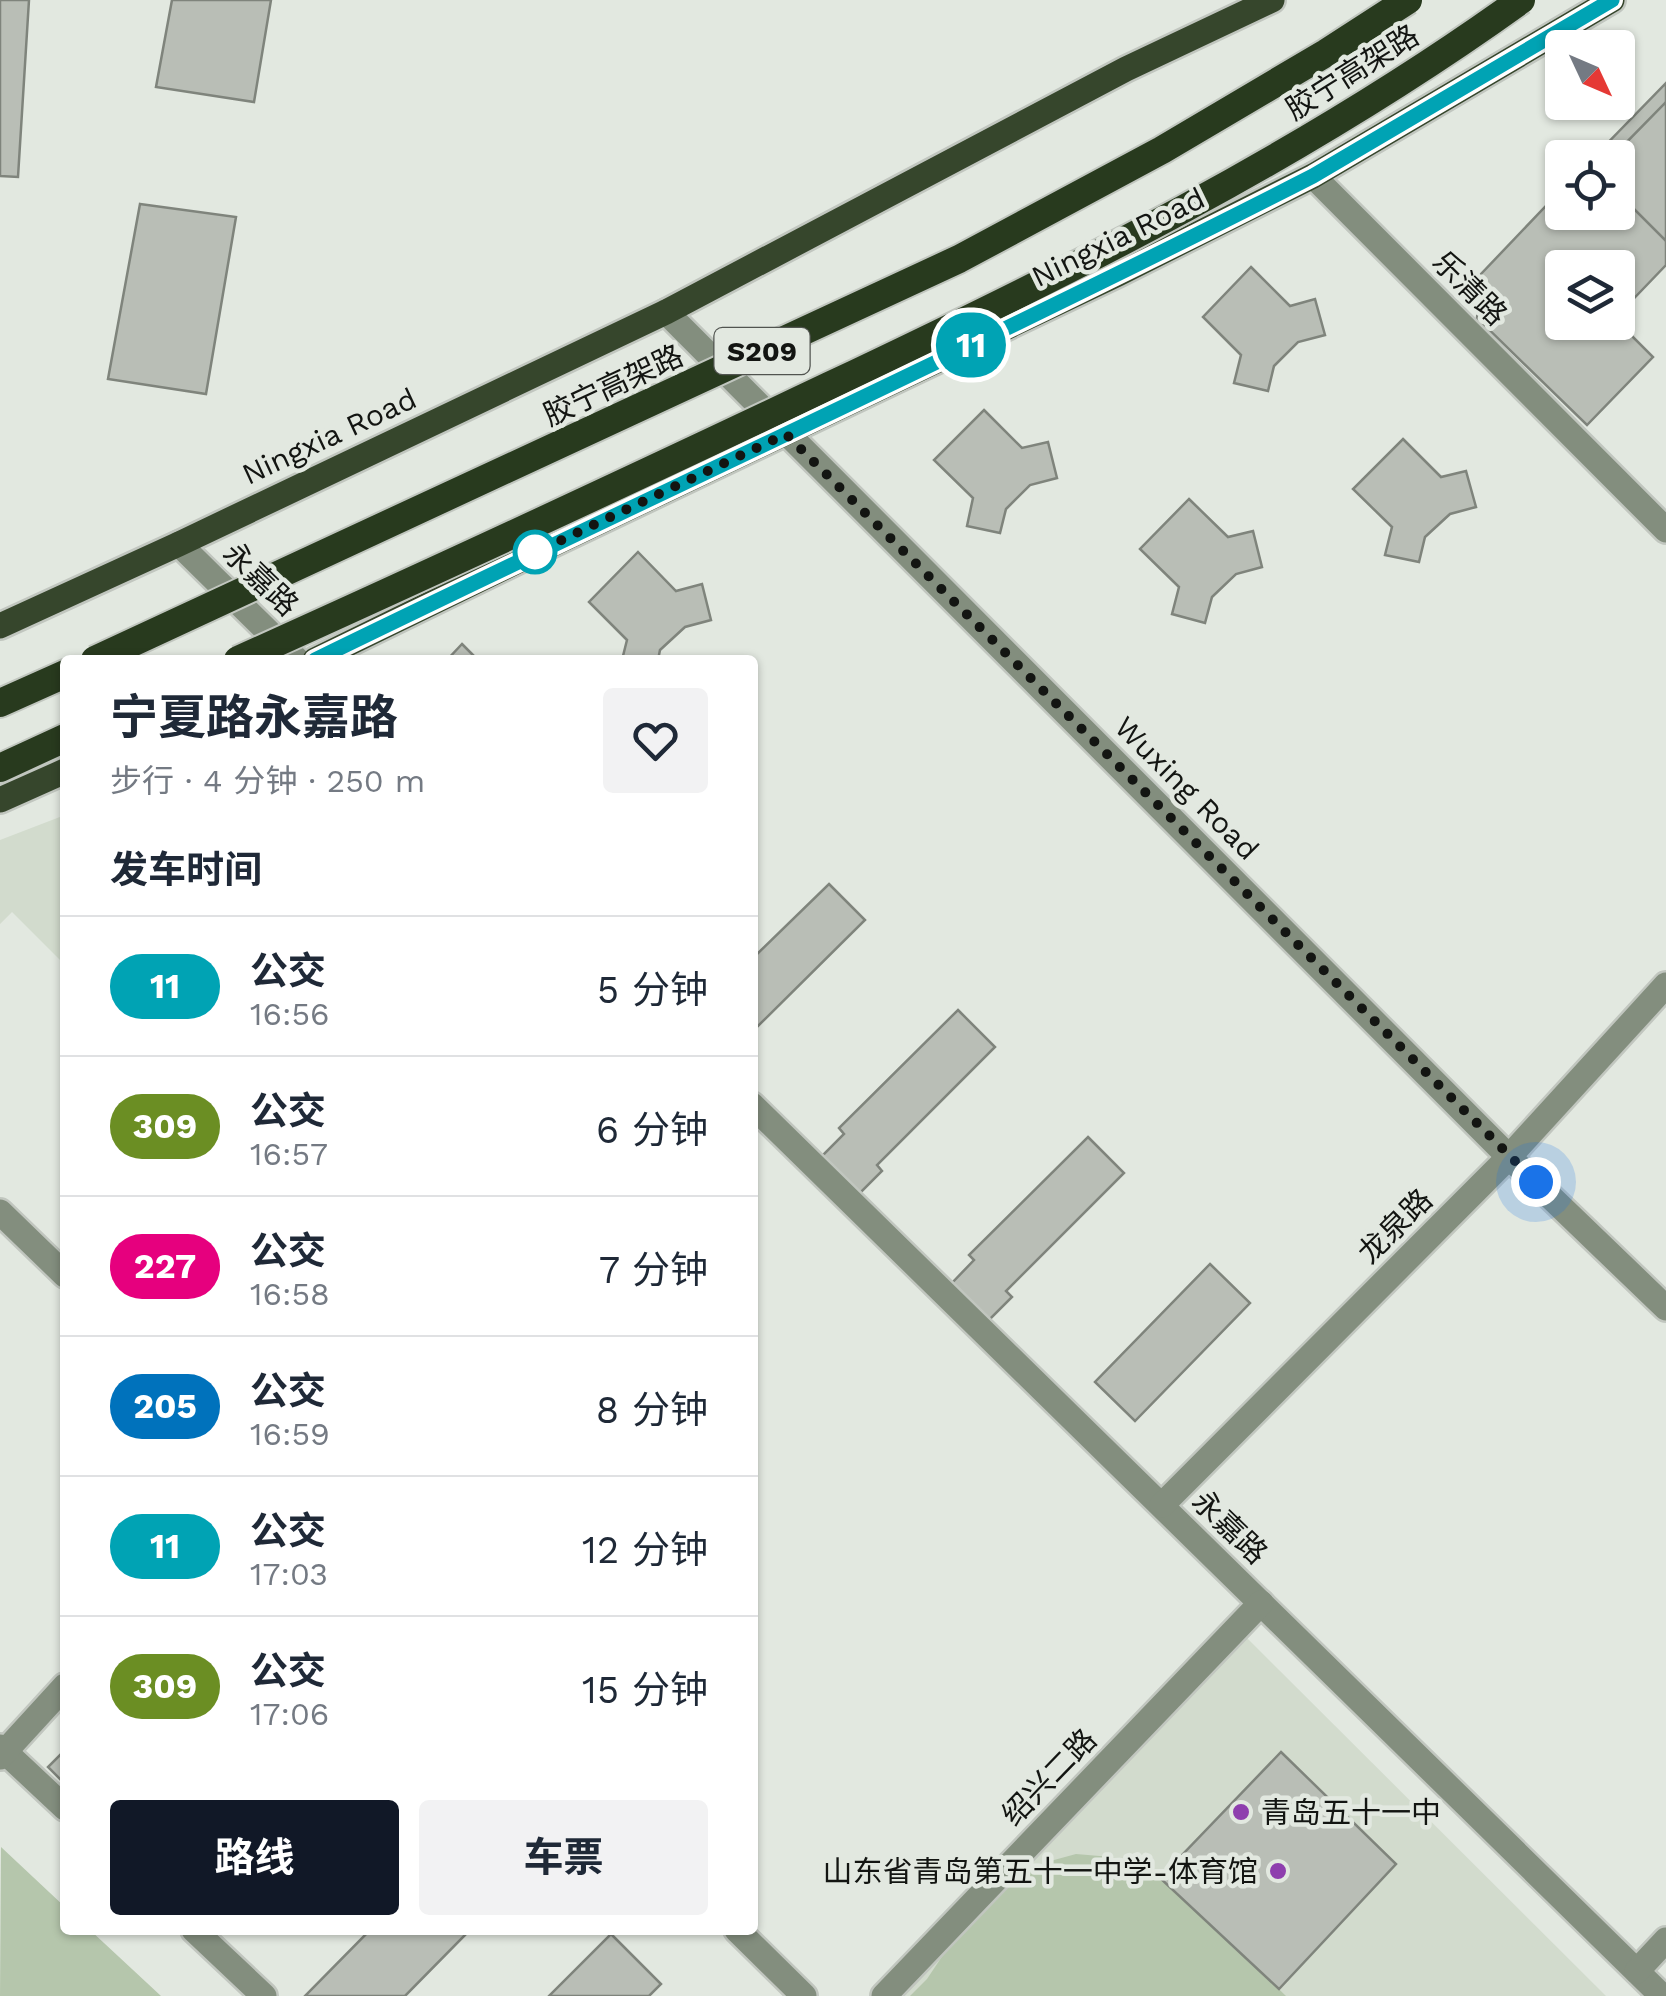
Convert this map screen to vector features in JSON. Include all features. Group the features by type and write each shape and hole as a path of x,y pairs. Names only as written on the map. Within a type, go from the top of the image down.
{"highway":[{"name":"胶宁高架路","path":"106,655 959,260 1178,141 1326,54 1408,0"},
{"name":"胶宁高架路","path":"249,655 521,532 949,329 1166,219 1364,106 1522,0"},
{"path":"0,704 60,676"},
{"path":"0,768 60,740"}],"main road":[{"name":"Ningxia Road","path":"0,626 666,312 1126,68 1272,0"},
{"name":"Ningxia Road","path":"325,655 1118,274 1313,176 1612,0"},
{"path":"0,800 60,774"}],"street":[{"name":"乐清路","path":"1313,176 1666,530"},
{"name":"Wuxing Road","path":"666,312 1510,1157 1666,1308"},
{"name":"永嘉路","path":"179,544 293,655"},
{"name":"龙泉路","path":"1162,1505 1510,1157 1666,985"},
{"name":"永嘉路","path":"758,1111 1662,1996"},
{"path":"0,1212 60,1269"},
{"name":"绍兴二路","path":"884,1996 1261,1603"},
{"path":"60,1691 2,1752 60,1804"},
{"path":"199,1935 264,1996"},
{"path":"742,1935 804,1996"},
{"path":"1636,1971 1666,1940"}],"shaded area":[{"path":"60,817 60,960 12,912 0,924 0,840"},
{"name":"青岛五十一中","path":"1237,1628 1606,1996 884,1996"}],"green space":[{"path":"1,1847 60,1902 60,1935 95,1935 161,1996 0,1996"},
{"path":"1076,1854 1123,1858 1167,1881 1286,1996 910,1996 991,1899 1032,1866"}],"building":[{"path":"0,0 29,0 18,177 0,176"},
{"path":"172,0 271,0 254,102 156,87"},
{"path":"1666,83 1666,265 1635,297 1635,250 1545,250 1545,340 1635,339 1653,357 1587,425 1477,318 1481,274 1545,207 1545,230 1635,230 1635,140 1611,140 1630,120 1635,120 1635,115"},
{"path":"1666,102 1665,240 1635,210 1635,140 1629,140"},
{"path":"140,204 236,217 206,394 108,379"},
{"path":"1251,267 1290,306 1315,299 1325,335 1298,342 1274,366 1268,391 1234,383 1241,355 1203,317"},
{"path":"984,410 1022,448 1048,442 1057,478 1030,485 1006,509 1000,533 967,526 973,498 934,460"},
{"path":"1403,439 1441,477 1466,471 1476,507 1450,514 1425,537 1419,562 1385,555 1392,527 1353,489"},
{"path":"1189,499 1228,537 1253,531 1262,567 1236,574 1212,597 1205,623 1172,614 1179,587 1140,549"},
{"path":"638,552 676,591 702,584 711,620 685,627 659,655 623,655 627,640 589,602"},
{"path":"462,644 473,655 452,655"},
{"path":"829,884 865,920 758,1026 758,953"},
{"path":"958,1010 995,1047 877,1165 882,1171 859,1194 822,1156 844,1134 839,1128"},
{"path":"1088,1137 1124,1173 1006,1291 1012,1297 989,1320 952,1283 974,1260 969,1255"},
{"path":"1210,1264 1250,1303 1135,1421 1095,1382"},
{"name":"山东省青岛第五十一中学-体育馆","path":"1281,1752 1396,1864 1279,1989 1160,1878"},
{"path":"60,1755 60,1779 48,1767"},
{"path":"365,1935 465,1935 405,1996 305,1996"},
{"path":"610,1935 661,1984 649,1996 549,1996"}],"bus line":[{"name":"11","path":"325,655 1118,274 1313,176 1612,0"}],"place":[{"name":"青岛五十一中","path":"1241,1812"},
{"name":"山东省青岛第五十一中学-体育馆","path":"1278,1871"}],"route":[{"path":"535,552 532,554 786,434 1536,1182"}]}
